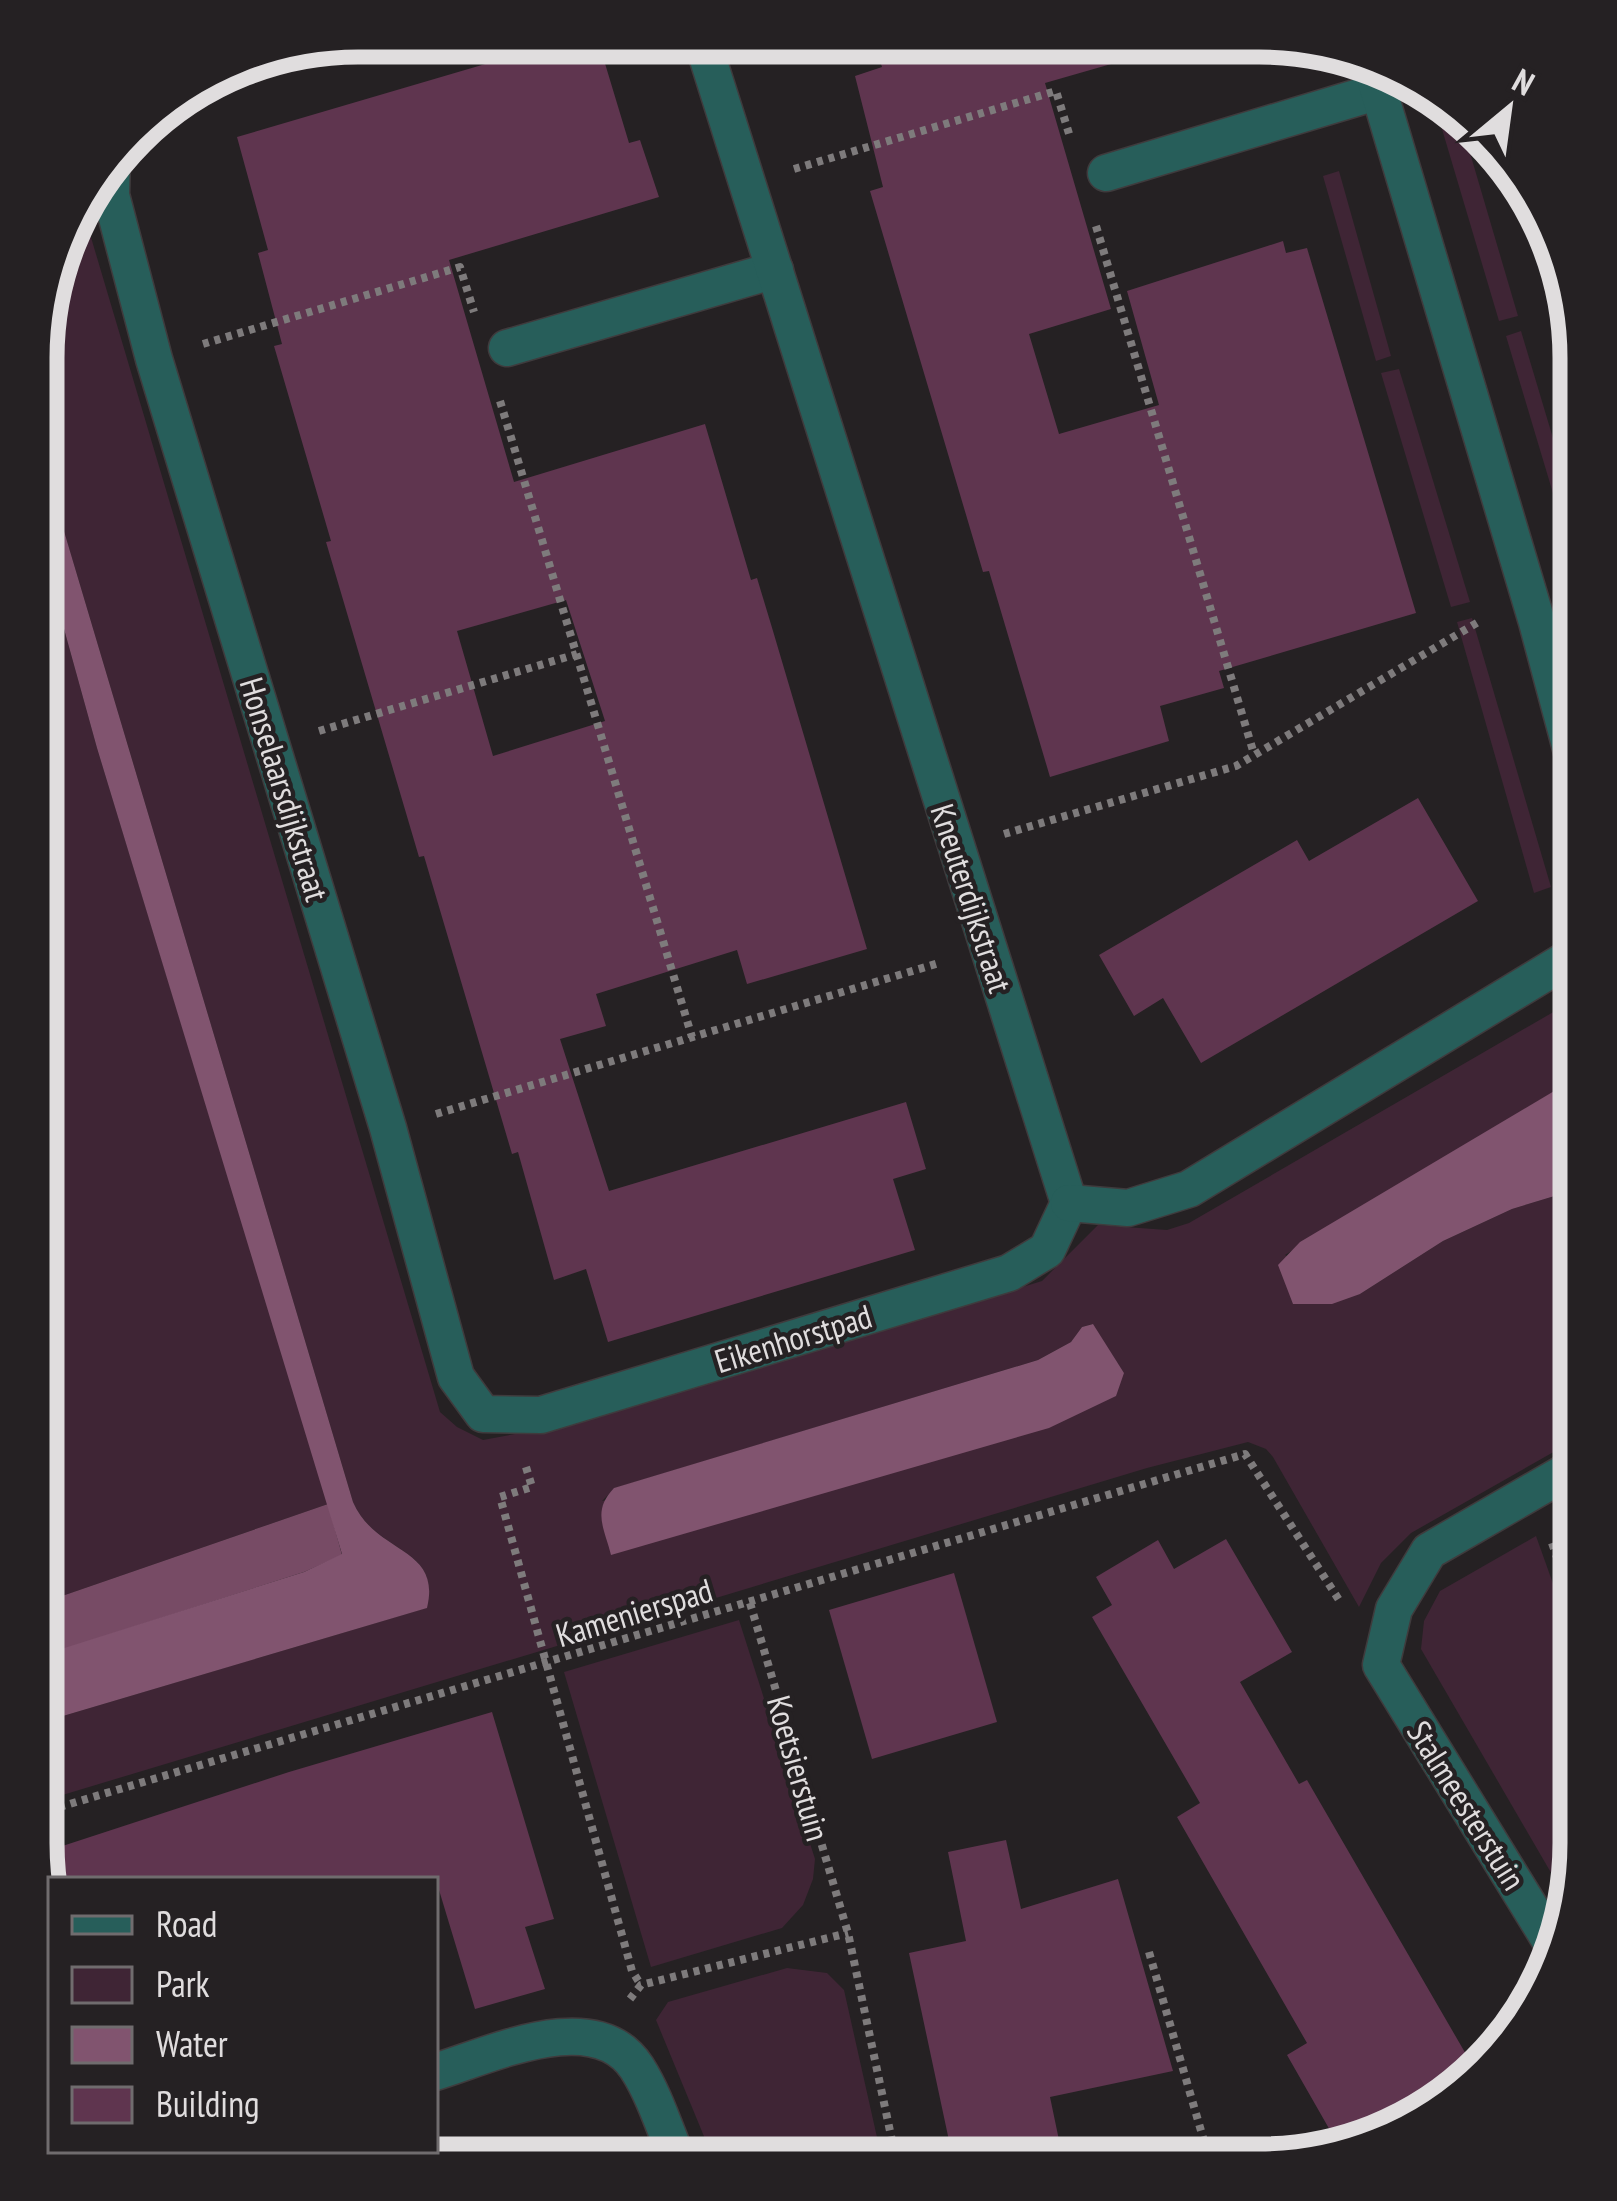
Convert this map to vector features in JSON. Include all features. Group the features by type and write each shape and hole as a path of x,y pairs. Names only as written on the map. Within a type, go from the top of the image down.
{"street":[{"name":"Kneuterdijkstraat","path":"707,57 1069,1203"},
{"path":"1091,165 1373,80"},
{"path":"1376,81 1560,709"},
{"name":"Honselaarsdijkstraat","path":"111,187 154,359 388,1128 457,1377 483,1414"},
{"path":"494,354 775,270"},
{"path":"1069,1203 1128,1208 1189,1190 1560,964"},
{"name":"Eikenhorstpad","path":"483,1414 541,1415 1009,1273 1047,1250 1069,1203"},
{"path":"1381,1665 1394,1609 1429,1551 1559,1476"},
{"name":"Stalmeesterstuin","path":"1381,1665 1546,1933"},
{"path":"438,2071 561,2035 600,2038 635,2064 671,2144"}],"path":[{"path":"747,183 1056,91 1091,165"},
{"path":"1096,226 1254,754"},
{"path":"154,359 460,267 494,354 577,654 692,1037"},
{"path":"957,849 1235,766 1528,593"},
{"path":"272,746 577,654"},
{"path":"388,1128 988,948"},
{"path":"541,1415 554,1453 524,1463 532,1487 500,1498 632,1972 641,1985"},
{"name":"Kamenierspad","path":"57,1808 1245,1454 1381,1665"},
{"path":"1533,1491 1559,1565"},
{"name":"Koetsierstuin","path":"750,1603 848,1933 893,2144"},
{"path":"600,2038 641,1985 848,1933"},
{"path":"1149,1952 1205,2144"}],"green space":[{"path":"1438,116 1449,125 1449,153"},
{"path":"1454,168 1474,168 1518,316 1499,321"},
{"path":"1339,171 1391,356 1376,361 1323,176"},
{"path":"88,227 440,1412 457,1427 483,1440 580,1422 1042,1281 1098,1225 1167,1230 1189,1223 1560,1008 1560,1088 1285,1255 1360,1294 1443,1241 1512,1209 1559,1195 1559,1449 1411,1533 1381,1563 1359,1607 1273,1457 1248,1442 1147,1468 57,1797 57,1718 426,1608 425,1573 376,1532 353,1502 57,507 60,318 67,280","holes":["1092,1324 1124,1373 602,1501 615,1488 1038,1360"]},
{"path":"1521,331 1560,461 1560,516 1506,336"},
{"path":"1399,369 1470,602 1451,607 1381,373"},
{"path":"57,604 97,748 328,1504 57,1598"},
{"path":"1472,618 1551,887 1534,893 1457,622"},
{"path":"1536,1536 1559,1601 1557,1882 1421,1649 1424,1621 1440,1591"},
{"path":"739,1620 815,1859 813,1879 803,1905 782,1928 651,1967 564,1672"},
{"path":"787,1968 827,1973 844,1990 879,2144 707,2144 656,2020 668,2002"}],"shaded area":[{"path":"328,1504 342,1555 304,1572 57,1651 57,1598"}],"water":[{"path":"57,507 353,1502 376,1532 416,1561 429,1588 427,1608 57,1718 57,1650 304,1572 342,1554 57,604"},
{"path":"1560,1088 1559,1195 1512,1209 1443,1241 1360,1294 1332,1304 1293,1304 1278,1265 1300,1242"},
{"path":"1093,1324 1124,1373 1116,1396 1049,1428 611,1555 602,1512 614,1488 1038,1360"}],"building":[{"path":"509,57 603,57 629,143 640,140 659,197 449,260 514,482 705,424 751,580 757,578 867,949 747,984 737,950 596,994 606,1026 560,1039 609,1191 906,1102 926,1169 893,1179 915,1250 608,1342 586,1269 554,1280 424,856 419,857 326,542 331,541 274,346 282,344 258,253 268,250 237,137","holes":["566,600 605,721 493,756 457,631"]},
{"path":"879,57 1136,57 1045,83 1111,309 1029,334 1059,434 1159,405 1127,291 1283,241 1286,253 1307,248 1416,613 1219,671 1224,688 1160,706 1169,741 1050,777 989,571 983,572 870,191 883,187 855,76 882,67"},
{"path":"1418,798 1478,901 1201,1063 1163,998 1134,1016 1099,955 1297,840 1309,861"},
{"path":"1226,1539 1292,1652 1240,1682 1299,1784 1307,1780 1468,2059 1426,2093 1356,2128 1332,2134 1287,2055 1307,2043 1177,1817 1200,1803 1092,1617 1112,1605 1096,1577 1158,1540 1174,1569"},
{"path":"954,1573 997,1722 872,1759 829,1610"},
{"path":"492,1712 554,1919 525,1927 545,1989 475,2009 438,1877 60,1877 57,1848"},
{"path":"1006,1840 1021,1909 1118,1879 1173,2071 1050,2097 1060,2144 950,2144 909,1953 966,1941 948,1852"}]}
